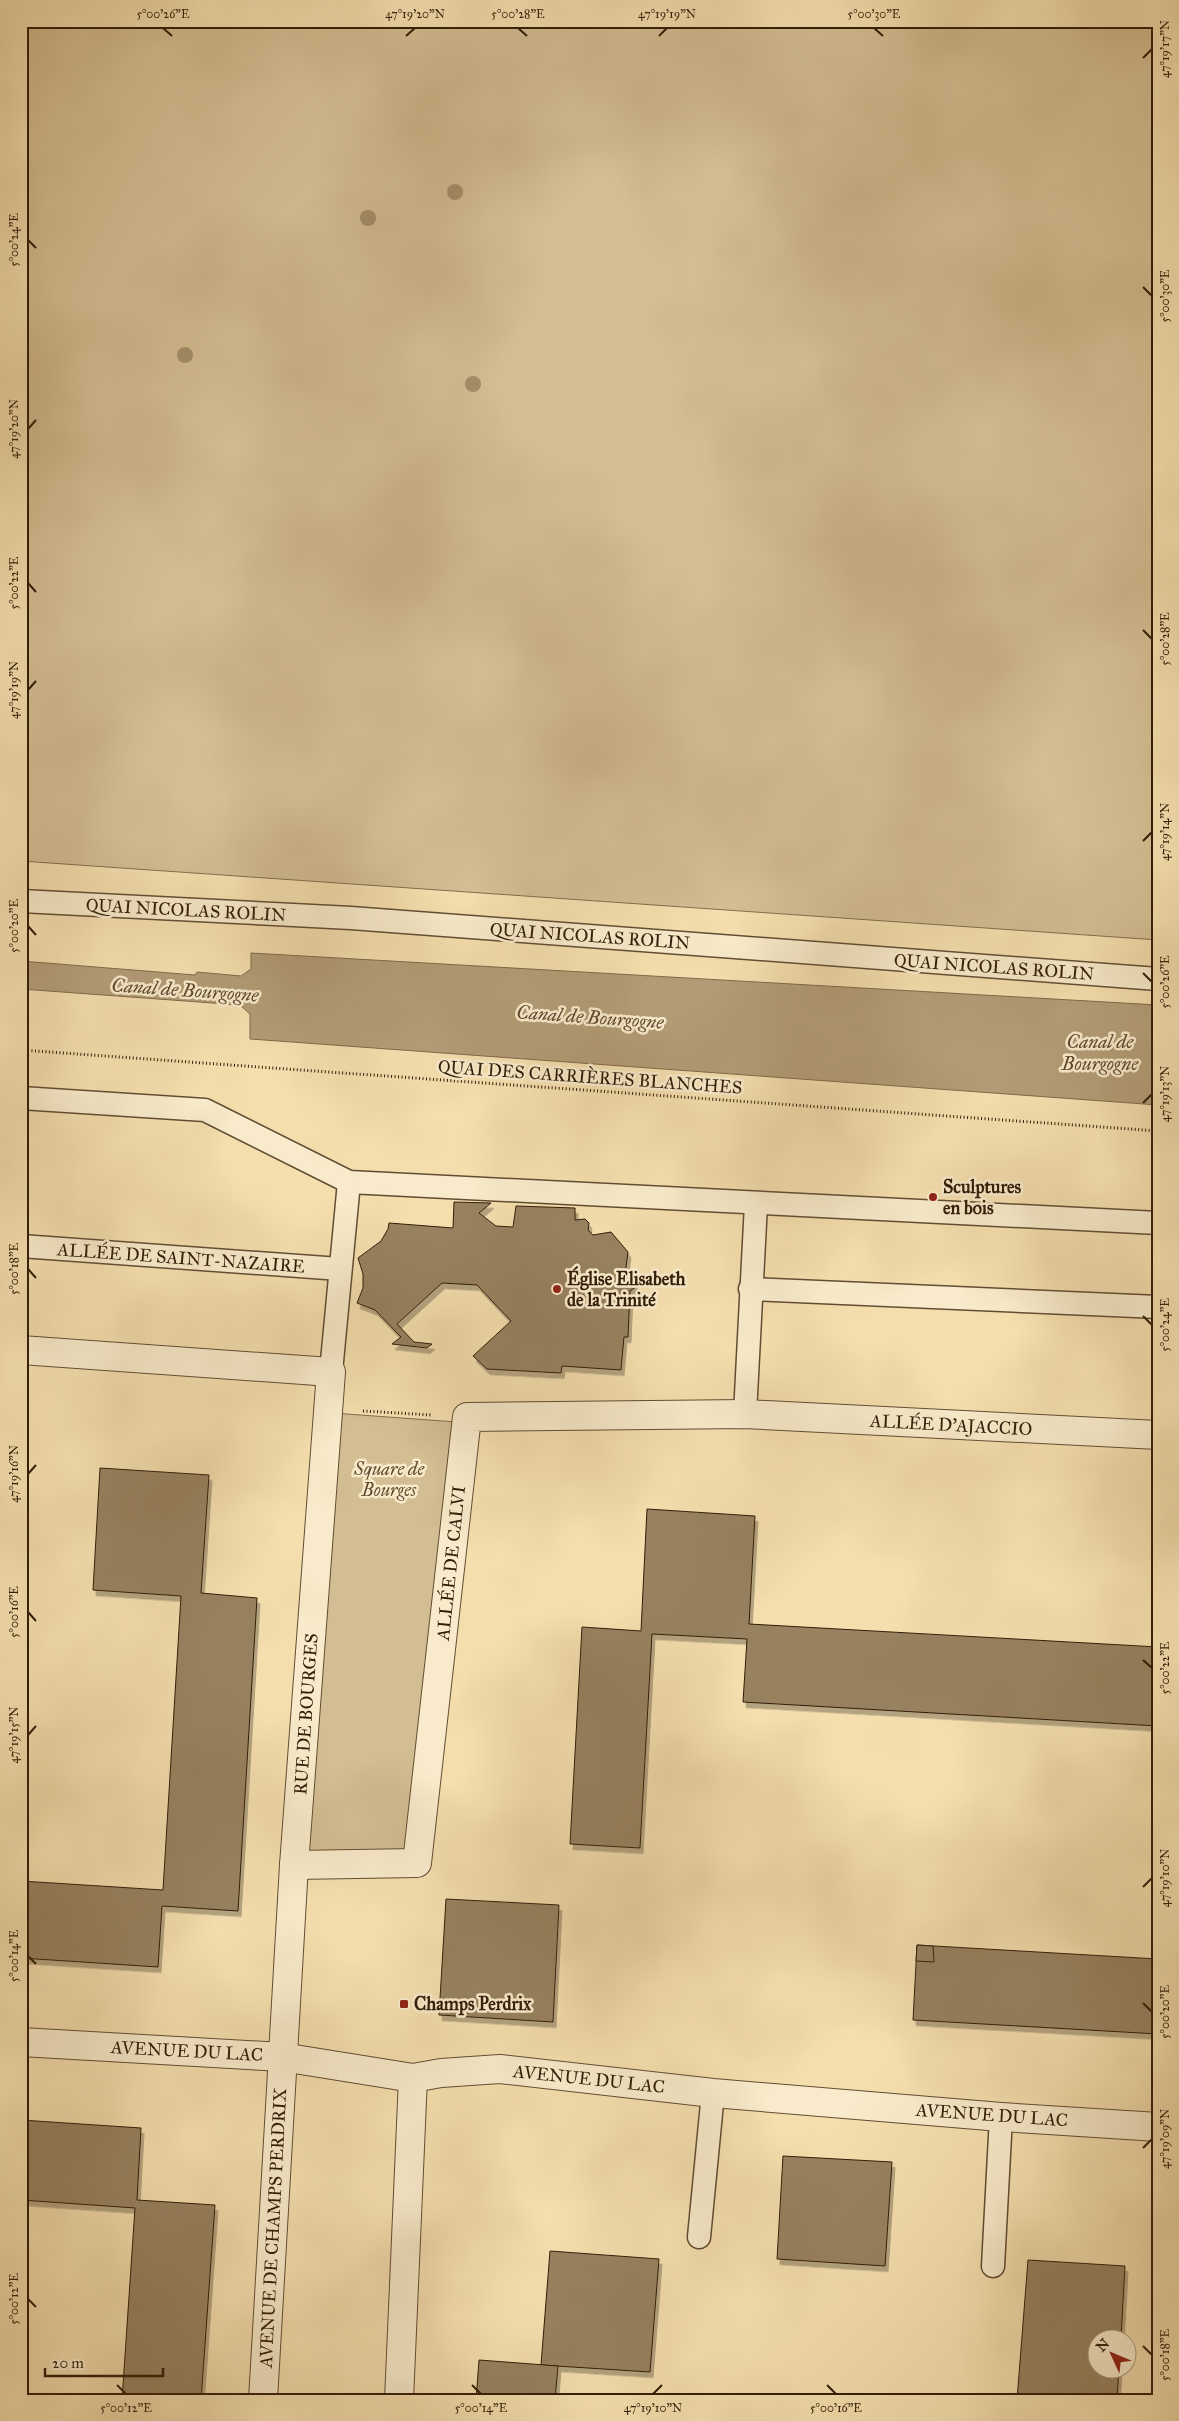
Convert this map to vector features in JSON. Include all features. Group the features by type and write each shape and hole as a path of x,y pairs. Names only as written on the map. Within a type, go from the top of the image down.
{"street":[{"path":"21,1350 331,1372"},
{"name":"RUE DE BOURGES","path":"282,2056 294,1865 331,1372"},
{"path":"467,1417 744,1414"},
{"name":"ALLÉE D'AJACCIO","path":"744,1414 1158,1435"},
{"name":"ALLÉE DE CALVI","path":"294,1865 417,1863 467,1417"},
{"name":"AVENUE DU LAC","path":"21,2042 282,2056 413,2078 441,2073 500,2069 713,2093 1001,2117 1158,2127"},
{"name":"AVENUE DE CHAMPS PERDRIX","path":"263,2400 282,2056"},
{"path":"399,2400 413,2078"}],"lane":[{"name":"QUAI NICOLAS ROLIN","path":"21,901 350,918 1158,980"},
{"path":"21,1098 205,1110 349,1182 1158,1224"},
{"path":"331,1372 349,1182"},
{"path":"744,1414 756,1204"},
{"name":"ALLÉE DE SAINT-NAZAIRE","path":"21,1246 340,1269"},
{"path":"750,1289 1158,1307"},
{"path":"699,2236 713,2093"},
{"path":"993,2266 1001,2117"}],"path":[{"name":"QUAI DES CARRIÈRES BLANCHES","path":"21,1050 1158,1131"},
{"path":"329,1409 467,1417"}],"green space":[{"path":"21,21 1158,21 1158,940 21,861"},
{"name":"Square de Bourges","path":"333,1413 457,1422 405,1852 302,1858"}],"water":[{"name":"Canal de Bourgogne","path":"251,953 1158,1005 1158,1105 250,1039 250,1014 240,1005 21,989 21,961 195,975 197,972 241,976 251,969"}],"building":[{"name":"Église Elisabeth de la Trinité","path":"454,1202 491,1203 479,1213 496,1226 513,1227 516,1206 575,1208 575,1220 585,1219 589,1223 588,1230 593,1235 611,1232 628,1252 625,1275 637,1286 630,1291 628,1337 624,1337 621,1370 562,1366 561,1373 487,1369 473,1356 511,1321 477,1285 442,1283 397,1324 414,1342 432,1344 427,1348 392,1344 401,1337 375,1310 357,1303 363,1288 363,1274 358,1258 381,1241 388,1229 389,1223 453,1228"},
{"path":"100,1468 209,1475 201,1593 257,1598 238,1911 162,1906 158,1967 21,1958 21,1881 163,1890 181,1596 93,1590"},
{"path":"647,1509 755,1516 749,1624 1158,1647 1158,1726 743,1702 747,1639 652,1634 640,1848 570,1844 582,1627 641,1631"},
{"path":"446,1899 559,1905 553,2022 439,2015"},
{"path":"917,1945 1158,1959 1158,2034 913,2020"},
{"path":"917,1945 933,1946 934,1962 916,1961"},
{"path":"21,2120 141,2128 137,2200 215,2205 201,2400 122,2400 135,2208 21,2200"},
{"path":"783,2156 892,2162 885,2266 777,2259"},
{"path":"550,2251 659,2259 650,2372 541,2365"},
{"path":"1028,2260 1125,2266 1122,2328 1086,2328 1086,2378 1118,2378 1117,2400 1017,2400"},
{"path":"479,2360 558,2366 555,2400 476,2400"}],"place":[{"name":"Sculptures en bois","path":"933,1197"},
{"name":"Église Elisabeth de la Trinité","path":"557,1289"},
{"name":"Champs Perdrix","path":"404,2004"}]}
